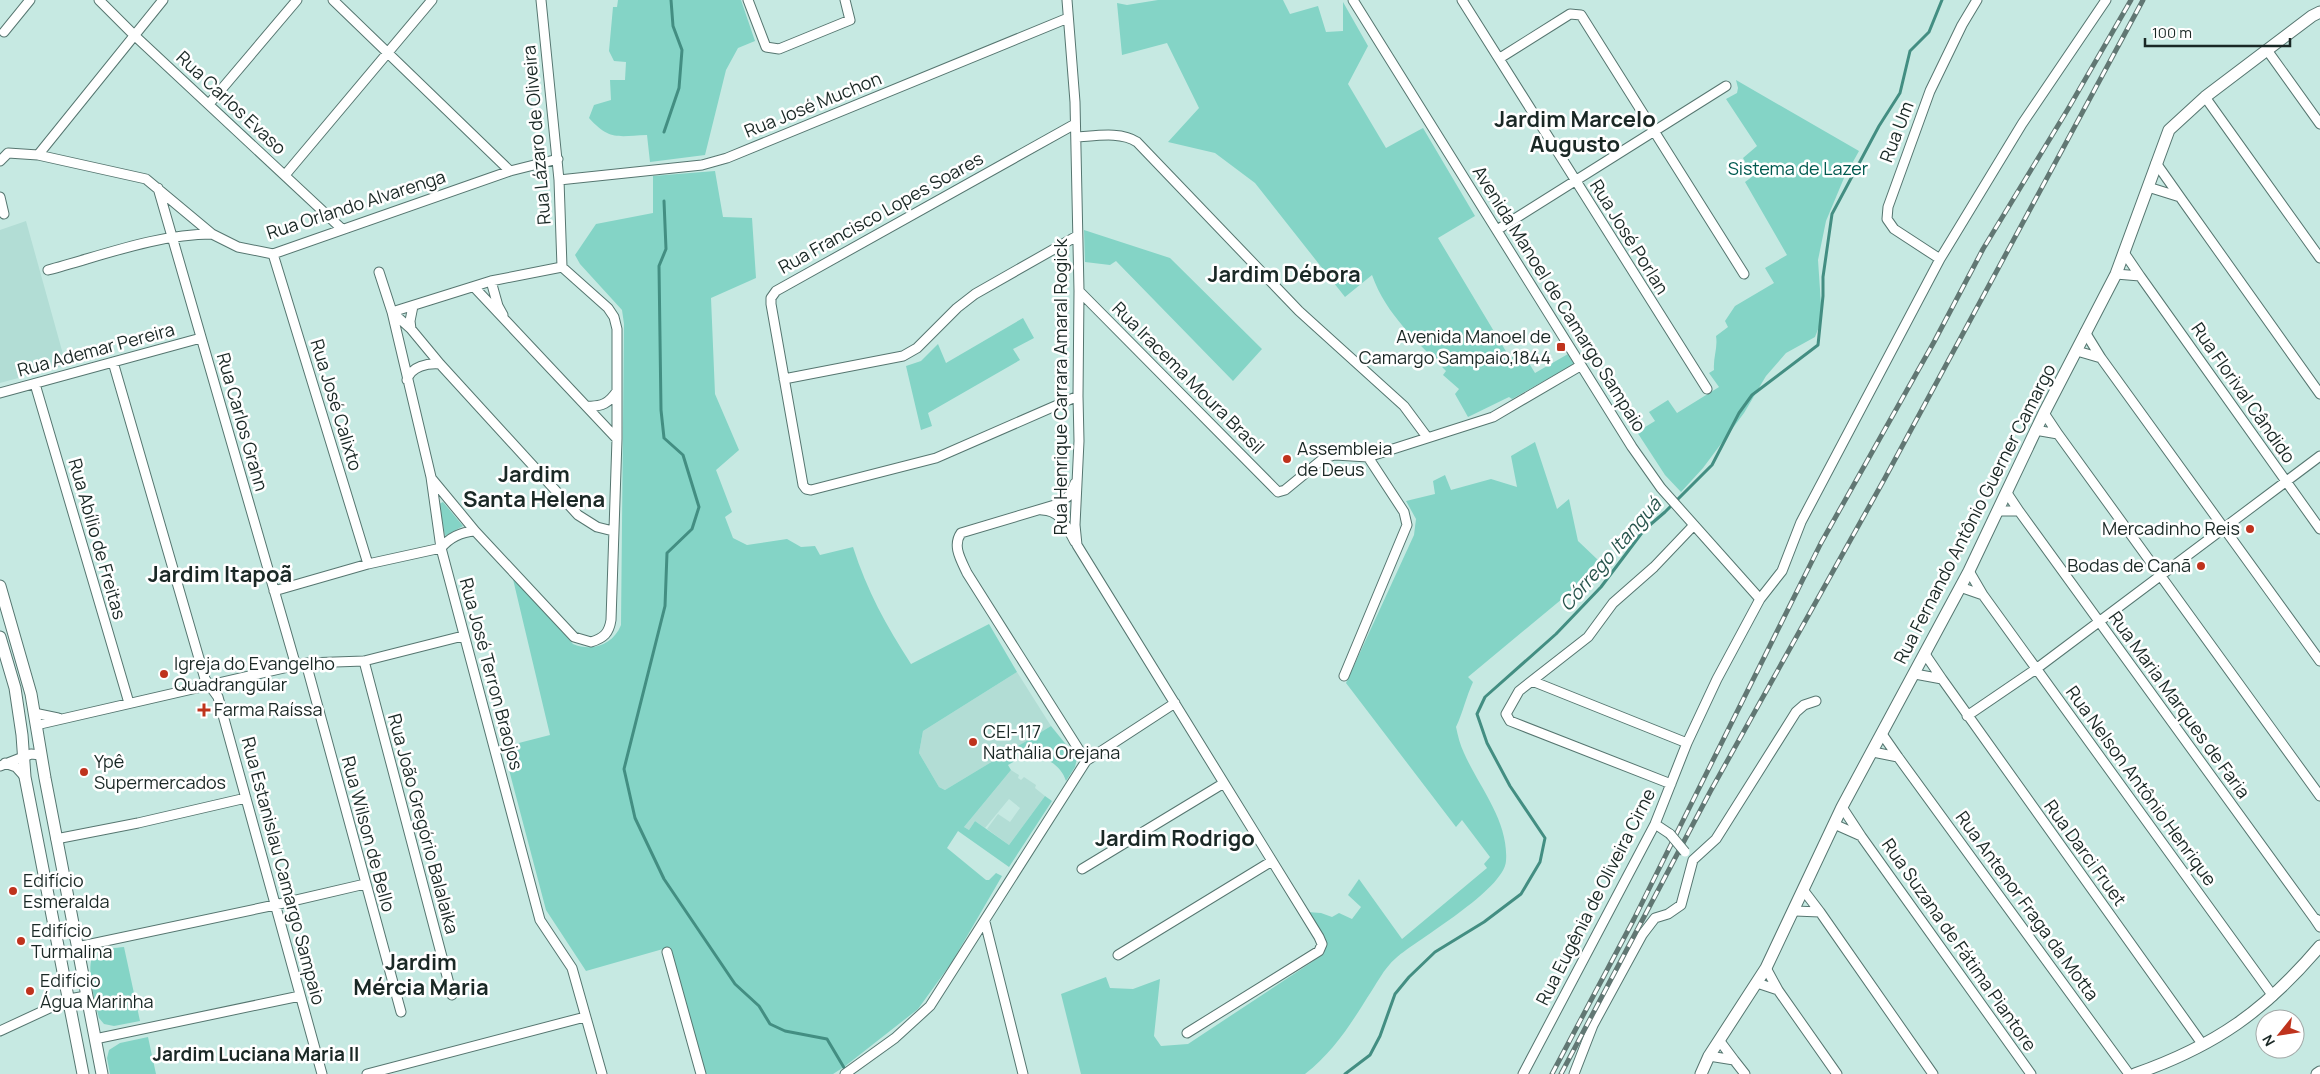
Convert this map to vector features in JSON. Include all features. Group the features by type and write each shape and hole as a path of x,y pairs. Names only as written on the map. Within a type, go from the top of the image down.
{"street":[{"path":"4,32 30,0"},
{"name":"Rua Carlos Evaso","path":"98,0 134,36 342,229"},
{"path":"38,155 163,0"},
{"path":"209,104 297,0"},
{"path":"333,0 390,52 510,171"},
{"path":"285,175 432,0"},
{"name":"Rua Lázaro de Oliveira","path":"542,0 560,180 562,266"},
{"path":"748,0 766,47 779,50 850,20 846,0"},
{"name":"Rua Henrique Carrara Amaral Rogick","path":"1066,0 1076,137 1079,291 1079,441 1075,525 1077,545 1322,944 1319,951 1187,1033"},
{"name":"Avenida Manoel de Camargo Sampaio","path":"1353,0 1632,447 1667,496 1760,599"},
{"name":"Rua José Porlan","path":"1462,0 1707,389"},
{"name":"Rua Um","path":"1940,259 1894,229 1887,219 1888,207 1930,91 1962,25 1977,0"},
{"name":"Rua Eugênia de Oliveira Cirne","path":"1523,1074 1655,824 1687,743 1716,680 1760,599 1782,571 1801,522 1940,259 2022,124 2106,0"},
{"name":"Rua Fernando Antônio Guerner Camargo","path":"1701,1074 1709,1056 1766,968 1842,807 1969,570 2044,413 2116,274 2169,130 2205,97 2312,16 2320,12"},
{"path":"1500,58 1570,14 1576,13 1581,15 1744,274"},
{"name":"Rua José Muchon","path":"560,180 702,165 727,158 1068,18"},
{"path":"2267,50 2320,124"},
{"path":"1497,230 1726,86"},
{"path":"2205,97 2320,258"},
{"name":"Rua Francisco Lopes Soares","path":"1075,124 776,291 771,298 771,304 803,485 806,489 811,490 936,458 1078,396"},
{"path":"1076,137 1121,136 1129,137 1137,142 1299,311 1404,406 1427,437"},
{"name":"Rua Orlando Alvarenga","path":"0,161 8,153 38,155 146,179 212,234 238,247 273,254 510,171 558,159"},
{"path":"2156,163 2320,394"},
{"path":"2148,187 2180,197"},
{"name":"Rua Carlos Grahn","path":"158,188 296,666"},
{"path":"0,197 4,214"},
{"path":"48,270 189,234 212,234"},
{"path":"784,379 903,356 917,348 957,308 975,294 1077,236"},
{"name":"Rua José Calixto","path":"273,254 368,564"},
{"name":"Rua Florival Cândido","path":"2124,254 2320,529"},
{"path":"392,312 491,281 562,266 608,308 614,317 617,329 618,439 609,629 605,636 591,642 574,637 475,531 430,477"},
{"name":"Rua José Terron Braojos","path":"379,272 392,312 430,477 441,548 540,920 572,968 602,1074"},
{"path":"2116,274 2140,276"},
{"path":"491,281 498,306 509,324"},
{"path":"474,286 491,307 618,439"},
{"name":"Rua Iracema Moura Brasil","path":"1079,291 1278,492 1285,490 1324,458 1335,455 1368,457"},
{"path":"411,329 410,321 413,306"},
{"path":"392,312 411,329 440,364 578,516 596,527 613,531"},
{"path":"2085,332 2320,661"},
{"name":"Rua Ademar Pereira","path":"0,393 201,338"},
{"path":"2076,351 2102,358"},
{"name":"Rua Estanislau Camargo Sampaio","path":"113,362 205,679 218,697 322,1074"},
{"path":"408,380 416,368 440,364"},
{"path":"1344,676 1407,525 1404,512 1368,457 1493,417 1580,366"},
{"name":"Rua Abílio de Freitas","path":"35,384 129,703"},
{"path":"587,406 608,403 618,391"},
{"path":"2044,413 2320,796"},
{"path":"2036,430 2058,434"},
{"path":"1967,716 2036,669 2320,456"},
{"path":"1077,475 1070,494 1065,500 1039,510 961,533 957,539 957,548 967,573 1086,761"},
{"name":"Rua Maria Marques de Faria","path":"2006,493 2317,920 2320,927"},
{"path":"1039,510 1051,511 1058,515 1077,545"},
{"path":"1998,512 2019,511"},
{"path":"1671,784 1510,721 1506,714 1519,691 1588,637 1613,604 1654,567 1694,525"},
{"path":"274,591 368,564 441,548 447,541 460,534 475,531"},
{"name":"Rua Nelson Antônio Henrique","path":"1969,570 1983,595 2273,996"},
{"path":"0,586 31,694 56,839 102,1074"},
{"path":"1960,587 1983,595"},
{"path":"20,721 25,714 35,719 64,718 306,663 364,661 463,636"},
{"path":"0,637 15,688 25,777 84,1074"},
{"name":"Rua Darci Fruet","path":"1925,654 1967,716 2204,1044"},
{"name":"Rua João Gregório Balalaika","path":"364,661 452,995"},
{"name":"Rua Wilson de Bello","path":"306,663 365,884 402,1012"},
{"path":"1914,674 1942,679"},
{"path":"1532,681 1687,743"},
{"path":"1574,1074 1593,1025 1642,935 1655,918 1668,914 1681,906 1693,860 1716,839 1796,712 1804,705 1816,700"},
{"path":"845,1074 895,1038 930,1006 1086,761 1175,703"},
{"name":"Rua Antenor Fraga da Motta","path":"1882,734 2129,1074"},
{"path":"1873,752 1898,757"},
{"path":"3,764 22,757 41,755"},
{"path":"3,764 16,767 25,777"},
{"path":"1082,869 1224,782"},
{"path":"56,839 138,824 246,798"},
{"name":"Rua Suzana de Fátima Piantore","path":"1842,807 2030,1074"},
{"path":"1655,824 1670,834 1693,860"},
{"name":"Rua Suzana de Fátima Piantore","path":"1834,824 1861,836"},
{"path":"1118,955 1272,861"},
{"path":"77,947 365,884"},
{"path":"1804,891 1933,1074"},
{"path":"1795,910 1820,912"},
{"path":"985,922 1023,1074"},
{"path":"2135,1074 2172,1061 2238,1025 2296,975 2320,946"},
{"path":"667,952 701,1074"},
{"path":"1766,968 1778,990 1837,1074"},
{"path":"1757,983 1778,990"},
{"path":"0,1031 69,999 86,996"},
{"path":"95,1039 300,996"},
{"path":"367,1074 585,1017"},
{"path":"1719,1040 1745,1074"},
{"path":"1709,1056 1734,1060"}],"shaded area":[{"path":"26,221 66,365 0,383 0,230"},
{"name":"CEI-117 Nathália Orejana","path":"1017,672 1051,726 945,790 939,787 919,753 923,731"},
{"path":"1011,770 1019,775 1018,778 1021,780 1024,777 1036,785 1035,788 1045,796 1009,845 987,829 998,814 1010,822 1020,808 1009,799 985,828 975,821 969,830 964,827"}],"green space":[{"path":"618,0 741,0 755,41 738,48 726,70 705,155 650,162 647,135 615,136 603,130 589,118 594,105 611,100 610,80 625,80 626,62 614,61 609,51 613,7 617,7"},
{"path":"1158,0 1283,0 1290,14 1318,6 1326,32 1343,31 1343,2 1368,46 1348,84 1386,148 1423,128 1475,216 1438,238 1510,358 1522,352 1535,373 1568,354 1574,364 1512,399 1509,397 1468,417 1455,394 1459,389 1443,375 1446,371 1394,315 1372,275 1345,297 1255,183 1215,153 1168,142 1199,108 1167,43 1122,55 1117,3 1127,5"},
{"name":"Sistema de Lazer","path":"1736,80 1859,151 1844,178 1826,221 1818,260 1822,319 1815,337 1786,353 1766,376 1744,413 1703,468 1681,492 1665,475 1637,432 1655,421 1649,412 1668,400 1677,413 1719,387 1709,373 1714,370 1716,336 1728,327 1725,321 1735,306 1774,283 1765,268 1787,255 1745,182 1753,176 1743,158 1757,146 1726,99 1737,93"},
{"path":"715,171 723,217 752,218 756,278 711,298 715,394 739,450 716,470 732,512 725,517 733,538 747,545 787,539 801,547 815,546 820,555 853,547 864,578 878,607 911,664 989,624 1017,672 923,731 919,753 939,787 945,790 1051,726 1077,758 1075,767 1066,781 1057,766 1031,752 1008,765 1011,770 964,827 969,830 975,821 1009,845 1045,796 1052,801 1009,867 958,831 947,848 986,880 989,880 996,873 1002,876 952,962 918,1009 833,1074 706,1074 670,947 586,971 546,910 503,747 550,735 512,575 573,644 587,647 601,645 613,638 621,625 624,324 622,310 580,264 575,255 596,224 653,213 653,176"},
{"path":"1084,230 1170,258 1262,349 1233,381 1116,261 1110,265 1085,262"},
{"path":"1023,318 1034,338 1013,349 1020,360 928,413 932,426 921,430 906,366 921,361 938,344 946,363"},
{"path":"1535,442 1557,509 1569,499 1578,541 1598,560 1568,594 1468,677 1473,682 1456,727 1459,740 1470,766 1492,805 1503,832 1506,846 1506,861 1502,873 1476,899 1392,962 1339,1039 1324,1057 1305,1074 1081,1074 1061,994 1106,977 1110,988 1133,989 1160,979 1154,1036 1161,1046 1188,1044 1324,954 1325,942 1307,912 1321,913 1332,917 1339,913 1352,919 1361,907 1348,895 1359,879 1402,939 1487,868 1484,864 1490,857 1462,820 1456,827 1346,683 1414,535 1416,519 1406,501 1435,494 1433,481 1445,475 1451,490 1491,479 1517,487 1511,456"},
{"path":"443,502 463,526 445,536 439,504"},
{"path":"124,947 140,1021 114,1026 104,1024 99,1018 91,983 91,965 92,958 99,951"},
{"path":"148,1037 156,1074 110,1074 107,1058 109,1050 120,1043"}],"waterway":[{"path":"664,132 679,88 682,50 673,26 671,0"},
{"name":"Córrego Itanguá","path":"1345,1074 1370,1055 1380,1036 1395,994 1409,977 1435,952 1484,922 1521,894 1540,862 1545,838 1510,786 1487,743 1477,714 1485,697 1556,634 1601,587 1644,530 1712,465 1739,413 1752,395 1818,345 1823,277 1832,214 1879,126 1900,93 1910,51 1929,32 1942,0"},
{"path":"664,201 666,249 659,266 661,410 664,438 683,455 699,507 692,529 667,553 665,606 624,769 635,818 664,879 735,984 759,1006 770,1024 785,1031 827,1039 846,1071"}],"railway":[{"path":"1552,1074 1634,919 1821,543 1934,342 1983,249 2068,109 2131,0"},
{"path":"1561,1074 1710,792 1885,478 2143,0"}],"place":[{"name":"Avenida Manoel de Camargo Sampaio,1844","path":"1561,347"},
{"name":"Assembleia de Deus","path":"1287,459"},
{"name":"Mercadinho Reis","path":"2250,529"},
{"name":"Bodas de Canã","path":"2201,566"},
{"name":"Igreja do Evangelho Quadrangular","path":"164,674"},
{"name":"Farma Raíssa","path":"204,710"},
{"name":"CEI-117 Nathália Orejana","path":"973,742"},
{"name":"Ypê Supermercados","path":"84,772"},
{"name":"Edifício Esmeralda","path":"13,891"},
{"name":"Edifício Turmalina","path":"21,941"},
{"name":"Edifício Água Marinha","path":"30,991"}],"district":[{"name":"Jardim Marcelo Augusto","path":"1575,132"},
{"name":"Jardim Débora","path":"1284,274"},
{"name":"Jardim Santa Helena","path":"534,486"},
{"name":"Jardim Itapoã","path":"220,574"},
{"name":"Jardim Rodrigo","path":"1175,838"},
{"name":"Jardim Mércia Maria","path":"421,974"},
{"name":"Jardim Luciana Maria II","path":"256,1054"}]}
